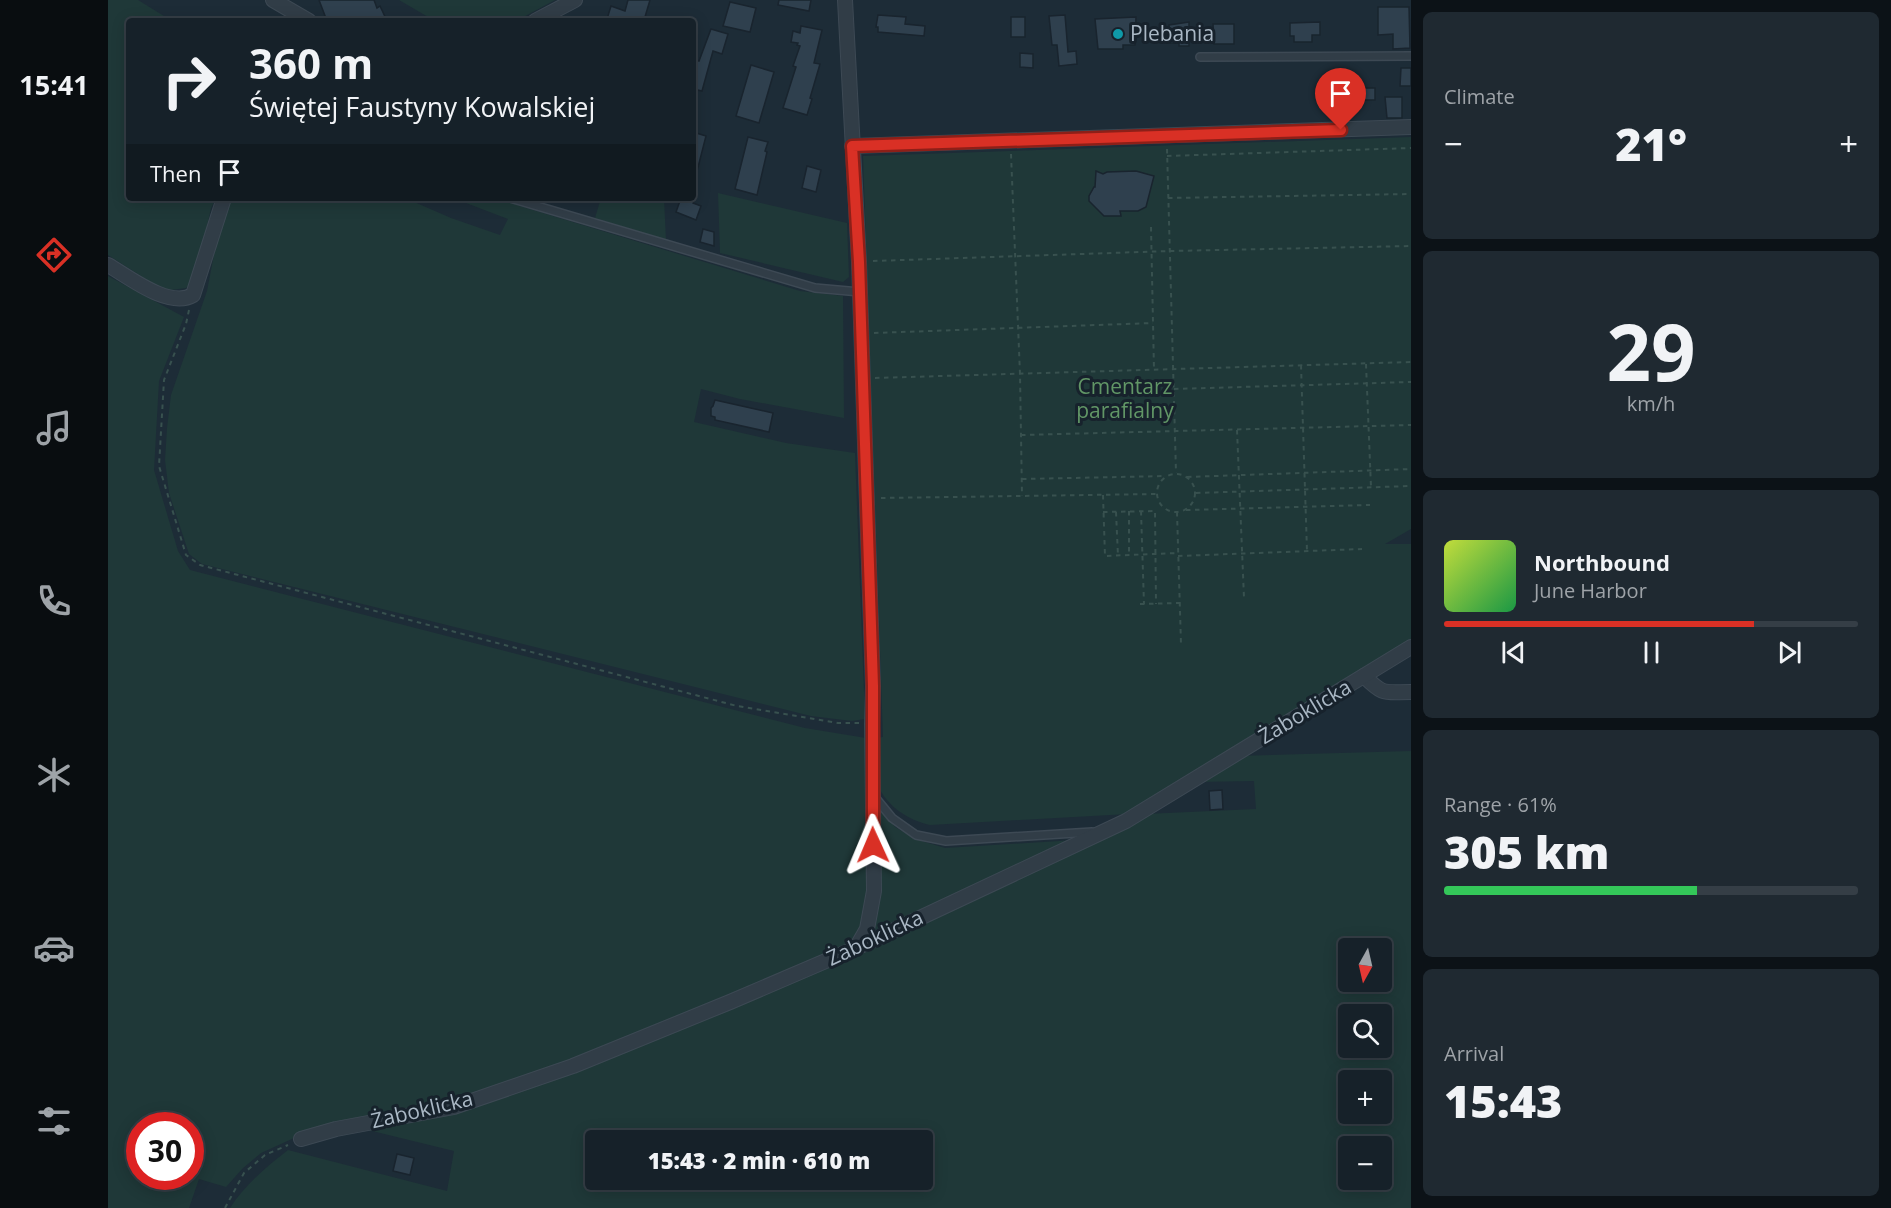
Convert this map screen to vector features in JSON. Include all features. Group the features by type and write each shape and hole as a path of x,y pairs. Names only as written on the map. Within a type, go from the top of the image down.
{"street":[{"path":"273,0 304,18"},
{"path":"541,18 575,0"},
{"path":"845,0 859,262 873,686 874,891 867,929 856,948"},
{"path":"852,146 1411,127"},
{"path":"108,265 167,298 193,296 223,201"},
{"name":"Żaboklicka","path":"301,1139 336,1128 454,1107 573,1066 856,948 1126,821 1411,647"},
{"path":"1364,676 1378,690 1411,692"}],"lane":[{"path":"1200,57 1411,56"},
{"path":"520,201 815,288 860,292"},
{"path":"873,794 892,818 916,835 946,842 1100,832"}],"path":[{"path":"1167,146 1176,473"},
{"path":"1167,156 1411,148"},
{"path":"1011,150 1020,374 1022,496"},
{"path":"1168,198 1411,194"},
{"path":"1151,227 1154,370"},
{"path":"859,262 1170,251 1411,246"},
{"path":"193,296 186,324 164,380 159,466 186,555 200,565 737,706 838,723 872,724"},
{"path":"874,333 1153,322"},
{"path":"863,379 1411,362"},
{"path":"1366,363 1371,487"},
{"path":"1302,365 1307,551"},
{"path":"1174,389 1411,382"},
{"path":"1021,435 1411,425"},
{"path":"1237,429 1244,598"},
{"path":"1187,477 1411,469"},
{"path":"1022,478 1166,476 1176,473 1192,480 1196,488 1192,504 1186,510"},
{"path":"1166,476 1161,481 1157,494 1161,506 1168,511 1370,505"},
{"path":"1196,493 1411,486"},
{"path":"866,499 1157,494"},
{"path":"1103,495 1105,556 1362,549"},
{"path":"1128,511 1129,555"},
{"path":"1141,511 1142,604 1179,603"},
{"path":"1103,512 1155,511 1156,604"},
{"path":"1116,512 1118,556"},
{"path":"1177,512 1181,644"},
{"path":"225,1208 244,1173 265,1155 301,1139"}],"green space":[{"path":"108,0 138,0 167,18 126,18 126,201 214,201 196,278 186,288 171,290 158,287 108,255"},
{"path":"399,0 555,0 522,18 430,18"},
{"name":"Cmentarz parafialny","path":"1411,137 1411,529 1385,544 1411,544 1411,642 1128,814 930,825 900,812 882,794 877,782 876,770 876,738 883,737 863,156"},
{"path":"718,193 847,223 849,277 843,282 720,253"},
{"path":"229,201 412,201 500,235 508,219 461,201 509,201 800,291 843,296 844,418 740,399 701,389 694,422 786,443 855,453 865,719 852,721 811,716 202,564 189,554 169,493 165,460 171,395 207,291 219,229"},
{"path":"600,201 664,201 666,240 595,218"},
{"path":"108,276 184,317 159,381 154,470 178,551 190,570 805,728 866,738 865,773 870,799 872,889 861,932 840,951 538,1073 459,1101 305,1133 261,1153 226,1187 204,1180 204,1112 126,1112 126,1190 195,1190 189,1208 108,1208"},
{"path":"1411,751 1411,1208 230,1208 256,1177 288,1150 447,1191 454,1151 364,1129 457,1109 912,927 984,896 1146,814 1256,809 1254,781 1195,782 1238,756"},
{"path":"875,801 895,827 915,839 945,848 1075,840 863,941"}],"building":[{"path":"319,0 374,0 377,8 380,6 386,18 326,18"},
{"path":"628,0 650,0 645,17 651,18 607,18 611,6 625,11"},
{"path":"779,0 811,0 809,11 778,5"},
{"path":"730,2 756,8 750,32 723,26"},
{"path":"1378,7 1409,7 1410,48 1393,49 1393,34 1378,35"},
{"path":"878,15 906,17 905,24 925,26 924,36 878,32 878,27 876,27"},
{"path":"1065,15 1068,52 1076,51 1077,64 1059,66 1057,45 1052,45 1049,16"},
{"path":"1011,17 1025,17 1025,37 1011,37"},
{"name":"Plebania","path":"1136,17 1135,45 1123,45 1123,49 1098,49 1095,19"},
{"path":"1189,22 1189,46 1170,43 1169,25"},
{"path":"1320,22 1320,35 1312,35 1312,42 1294,42 1294,36 1290,36 1290,23"},
{"path":"1213,24 1234,24 1234,44 1214,44"},
{"path":"801,26 822,30 814,63 820,64 807,115 783,108 800,46 797,45 798,43 791,42 793,31 800,33"},
{"path":"711,29 728,34 722,54 713,51 702,91 696,90 696,60 699,61"},
{"path":"1020,53 1033,54 1033,68 1020,67"},
{"path":"751,65 774,72 759,123 736,116"},
{"path":"1401,68 1411,68 1411,86 1400,86"},
{"path":"1361,88 1375,88 1375,100 1361,100"},
{"path":"1385,97 1402,97 1402,118 1387,118"},
{"path":"696,133 706,136 696,175"},
{"path":"748,137 768,142 757,195 735,189"},
{"path":"807,166 821,170 816,192 802,188"},
{"path":"1096,171 1103,174 1136,171 1154,176 1146,207 1138,211 1120,211 1121,216 1104,216 1089,201 1089,196 1095,187"},
{"path":"680,201 693,201 693,203 701,206 696,220 676,212"},
{"path":"703,229 714,232 714,246 700,242"},
{"path":"715,400 773,413 769,432 715,420 715,417 711,416 711,408"},
{"path":"1222,790 1223,809 1210,810 1209,791"},
{"path":"397,1154 414,1158 410,1175 393,1171"}],"place":[{"name":"Plebania","path":"1118,34"}],"route":[{"path":"873,845 873,686 859,262 852,146 1341,130"}]}
